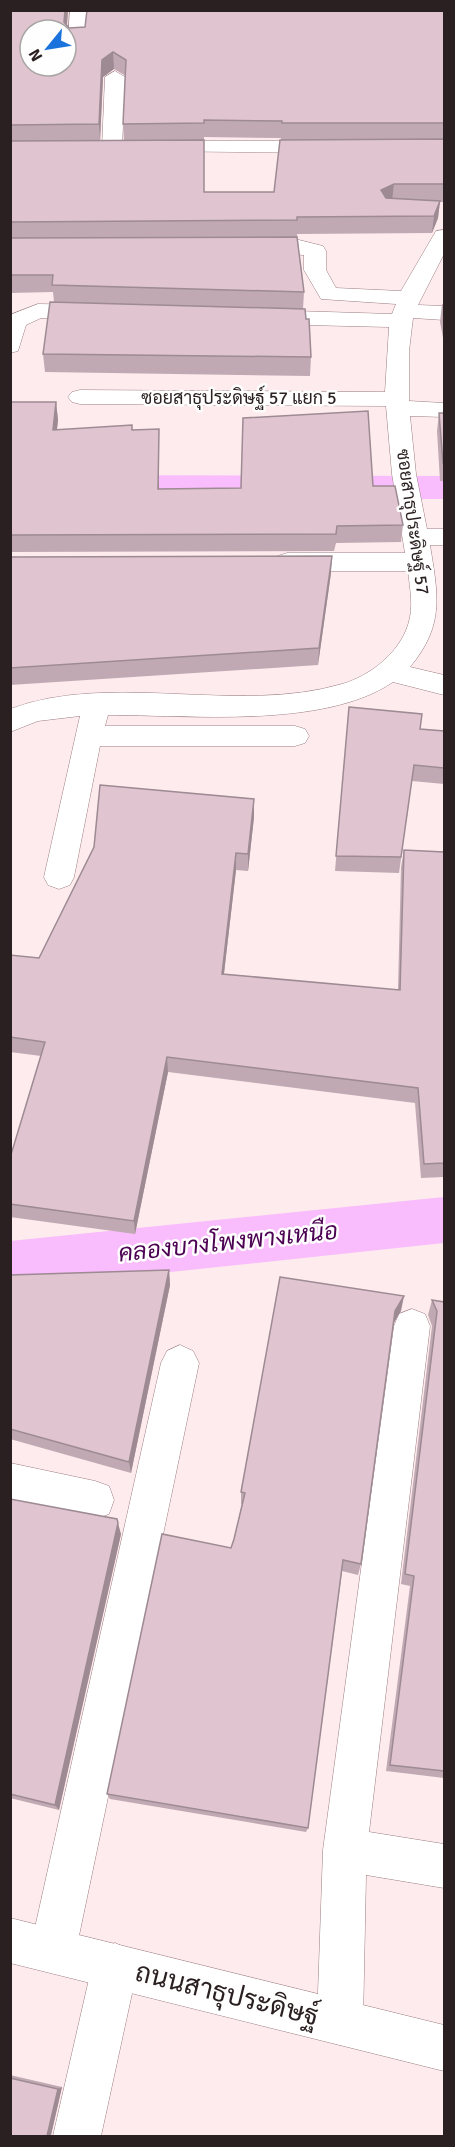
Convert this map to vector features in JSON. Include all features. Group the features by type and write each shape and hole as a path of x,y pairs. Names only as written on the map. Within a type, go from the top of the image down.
{"street":[{"path":"112,147 115,77"},
{"path":"90,148 339,147"},
{"name":"ซอยสาธุประดิษฐ์ 57","path":"13,719 60,707 281,703 328,698 365,687 388,671 413,647 426,609 404,473 397,403 399,332 405,310 444,236"},
{"path":"230,246 299,246 315,251 315,270 330,294 405,310"},
{"path":"237,316 405,310 444,313"},
{"path":"10,346 16,321 38,311 119,312"},
{"name":"ซอยสาธุประดิษฐ์ 57 แยก 5","path":"80,397 397,403 444,410"},
{"path":"257,562 416,537 444,537"},
{"path":"388,671 444,685"},
{"path":"59,877 88,736 97,705"},
{"path":"88,736 295,736"},
{"path":"340,2022 345,1850 412,1326"},
{"path":"53,1950 180,1363"},
{"path":"10,1482 95,1500"},
{"path":"345,1850 444,1866"},
{"name":"ถนนสาธุประดิษฐ์","path":"10,1940 444,2048"},
{"path":"77,2136 116,1966"}],"building":[{"path":"10,10 65,10 64,18 18,18 18,78 78,78 78,27 85,27 87,10 444,10 444,123 282,123 282,121 204,120 204,123 123,124 126,60 113,52 102,60 99,124 10,125"},
{"path":"444,139 444,184 394,184 381,190 386,198 440,201 434,216 297,217 297,220 10,222 10,141 204,140 204,192 274,192 280,140"},
{"path":"297,237 304,292 52,285 53,275 10,275 10,238"},
{"path":"50,302 305,309 306,319 309,319 311,357 43,354"},
{"path":"10,402 56,402 53,430 132,425 132,430 159,429 158,489 241,488 243,418 368,411 373,486 395,486 403,525 337,526 336,534 10,535"},
{"path":"439,413 444,413 444,463 443,463"},
{"path":"332,556 319,648 10,668 10,557"},
{"path":"349,707 422,714 420,729 444,731 444,768 414,765 401,857 336,856"},
{"path":"100,785 254,799 248,854 236,853 222,974 400,990 404,850 444,852 444,1163 424,1164 418,1088 167,1057 134,1221 10,1204 10,1158 45,1042 10,1037 10,955 39,958 94,847"},
{"path":"169,1270 129,1462 10,1429 10,1275"},
{"path":"280,1277 404,1296 395,1311 361,1564 343,1560 308,1828 107,1794 162,1534 231,1548 245,1493 241,1492"},
{"path":"432,1300 444,1302 444,1771 390,1765 414,1576 405,1574 437,1311"},
{"path":"10,1499 117,1519 118,1523 55,1805 10,1794"},
{"path":"10,2078 58,2089 47,2136 10,2136"}],"waterway":[{"path":"10,487 444,488"},
{"name":"คลองบางโพงพางเหนือ","path":"10,1265 444,1220"}]}
